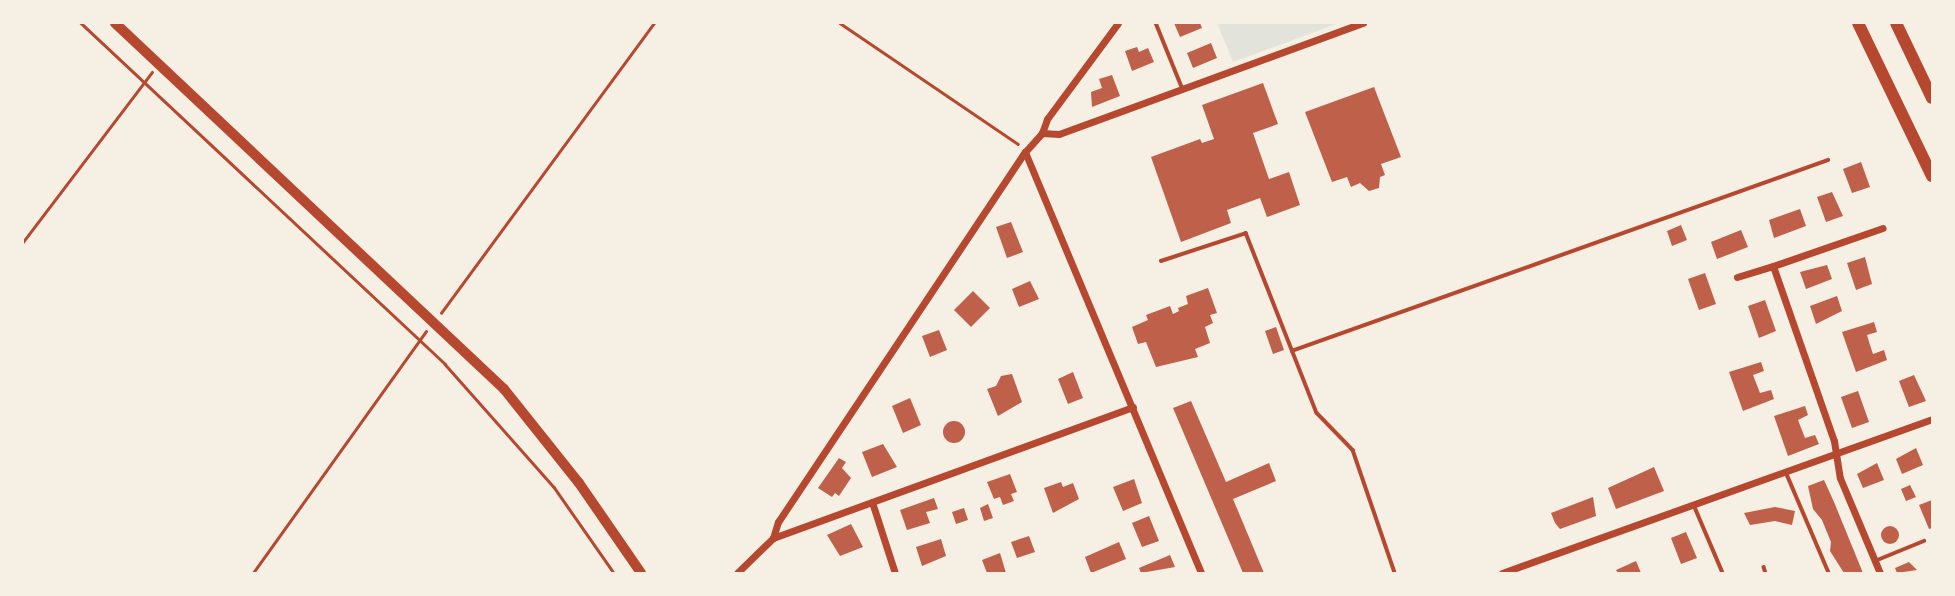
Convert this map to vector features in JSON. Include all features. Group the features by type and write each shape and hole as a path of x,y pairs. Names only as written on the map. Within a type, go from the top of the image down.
{"highway":[{"path":"1858,23 1932,176"},
{"path":"1896,23 1932,98"}],"main road":[{"path":"115,23 504,388 579,483 626,556 641,573"},
{"path":"626,556 633,573"}],"street":[{"path":"773,538 778,522 1025,152 1042,133 1047,119 1118,23"},
{"path":"1042,133 1059,134 1363,23"},
{"path":"1025,152 1201,573"},
{"path":"1737,277 1883,228"},
{"path":"1773,265 1838,453 1840,478 1881,573"},
{"path":"737,573 773,538 1133,407"},
{"path":"1502,573 1932,419"},
{"path":"872,502 895,573"}],"lane":[{"path":"1156,23 1182,89"},
{"path":"1292,351 1828,160"},
{"path":"1161,261 1246,233 1317,413 1353,450 1395,573"},
{"path":"1786,472 1829,573"},
{"path":"1694,505 1723,573"},
{"path":"1875,561 1924,541"},
{"path":"1764,567 1766,573"}],"path":[{"path":"81,23 420,340 554,487 614,573"},
{"path":"253,573 433,322 654,23"},
{"path":"840,23 1000,129 1025,152"},
{"path":"23,242 159,64"}],"shaded area":[{"path":"1217,23 1339,23 1233,62"}],"building":[{"path":"1174,23 1200,23 1202,28 1180,37"},
{"path":"1211,43 1217,58 1193,68 1187,53"},
{"path":"1137,47 1139,52 1148,48 1154,62 1132,71 1125,51"},
{"path":"1112,75 1120,96 1092,107 1091,92 1102,88 1099,79"},
{"path":"1263,83 1278,124 1253,133 1269,179 1289,172 1300,205 1267,217 1260,198 1227,210 1231,223 1181,242 1151,157 1200,139 1202,143 1214,139 1202,105"},
{"path":"1374,87 1401,157 1381,164 1385,175 1380,177 1379,188 1369,191 1360,183 1351,187 1347,177 1332,182 1305,112"},
{"path":"1861,162 1870,187 1852,193 1843,169"},
{"path":"1832,192 1843,216 1826,222 1817,197"},
{"path":"1800,209 1806,226 1774,238 1769,220"},
{"path":"1011,222 1023,252 1007,258 996,227"},
{"path":"1681,225 1687,240 1672,246 1667,231"},
{"path":"1741,230 1748,247 1717,259 1711,242"},
{"path":"1865,257 1872,284 1856,290 1847,263"},
{"path":"1827,265 1832,279 1806,289 1800,272"},
{"path":"1705,273 1716,304 1699,310 1688,279"},
{"path":"1030,281 1039,299 1019,307 1012,289"},
{"path":"1208,288 1217,313 1210,315 1213,323 1205,327 1210,343 1195,349 1198,357 1156,367 1146,342 1138,344 1132,327 1148,320 1146,315 1170,306 1173,314 1179,311 1178,308 1188,304 1186,296"},
{"path":"973,291 990,308 971,327 954,310"},
{"path":"1837,296 1842,311 1816,324 1810,306"},
{"path":"1765,300 1776,331 1759,338 1748,306"},
{"path":"1874,322 1877,332 1867,335 1873,354 1884,350 1887,360 1856,372 1842,332"},
{"path":"1276,327 1284,350 1273,354 1265,331"},
{"path":"939,330 947,350 930,357 922,336"},
{"path":"1761,362 1764,371 1753,375 1760,393 1771,390 1774,399 1743,411 1729,372"},
{"path":"1073,372 1083,398 1068,404 1058,379"},
{"path":"1012,374 1022,402 998,416 987,389 996,386 1001,376"},
{"path":"1914,375 1926,401 1909,407 1899,381"},
{"path":"1858,391 1869,422 1852,428 1841,397"},
{"path":"910,398 921,425 903,433 892,406"},
{"path":"1191,401 1226,482 1269,463 1276,481 1233,499 1264,573 1243,573 1173,408"},
{"path":"1805,406 1808,415 1798,420 1805,438 1815,435 1819,444 1788,456 1774,416"},
{"path":"954,421 964,428 965,432 958,442 954,443 944,436 943,432 950,422"},
{"path":"883,444 897,467 872,477 862,452"},
{"path":"1916,448 1923,465 1902,474 1896,459"},
{"path":"839,458 846,462 842,468 851,478 839,496 835,493 832,497 818,488"},
{"path":"1877,463 1884,480 1863,488 1857,474"},
{"path":"1654,467 1664,491 1616,509 1608,488"},
{"path":"1010,474 1017,492 1011,494 1014,501 1003,505 1000,497 994,499 987,482"},
{"path":"1134,479 1142,503 1123,511 1113,487"},
{"path":"1824,480 1863,573 1844,573 1830,551 1831,542 1822,520 1813,509 1808,486"},
{"path":"1061,482 1063,487 1073,483 1079,499 1053,513 1044,488"},
{"path":"1910,485 1916,497 1906,501 1901,489"},
{"path":"1593,497 1596,516 1560,529 1555,523 1551,513"},
{"path":"934,498 938,509 926,512 930,523 907,530 900,510"},
{"path":"1932,500 1932,528 1929,529 1919,505"},
{"path":"988,504 993,518 984,521 980,508"},
{"path":"1775,507 1795,511 1792,525 1775,521 1750,525 1744,513"},
{"path":"964,508 968,520 956,524 952,512"},
{"path":"1149,516 1159,541 1142,547 1132,523"},
{"path":"851,524 863,547 840,556 827,535"},
{"path":"1886,526 1894,526 1899,535 1897,542 1886,544 1881,539 1881,531"},
{"path":"1686,532 1697,558 1681,564 1671,538"},
{"path":"1029,536 1035,552 1017,558 1011,542"},
{"path":"941,539 946,556 922,566 916,547"},
{"path":"1119,542 1126,559 1091,573 1085,557"},
{"path":"1000,553 1006,573 987,573 982,560"},
{"path":"1170,555 1175,567 1141,573 1139,568"},
{"path":"1636,561 1641,573 1618,573 1616,570"},
{"path":"1909,562 1917,570 1897,573 1895,568"}]}
